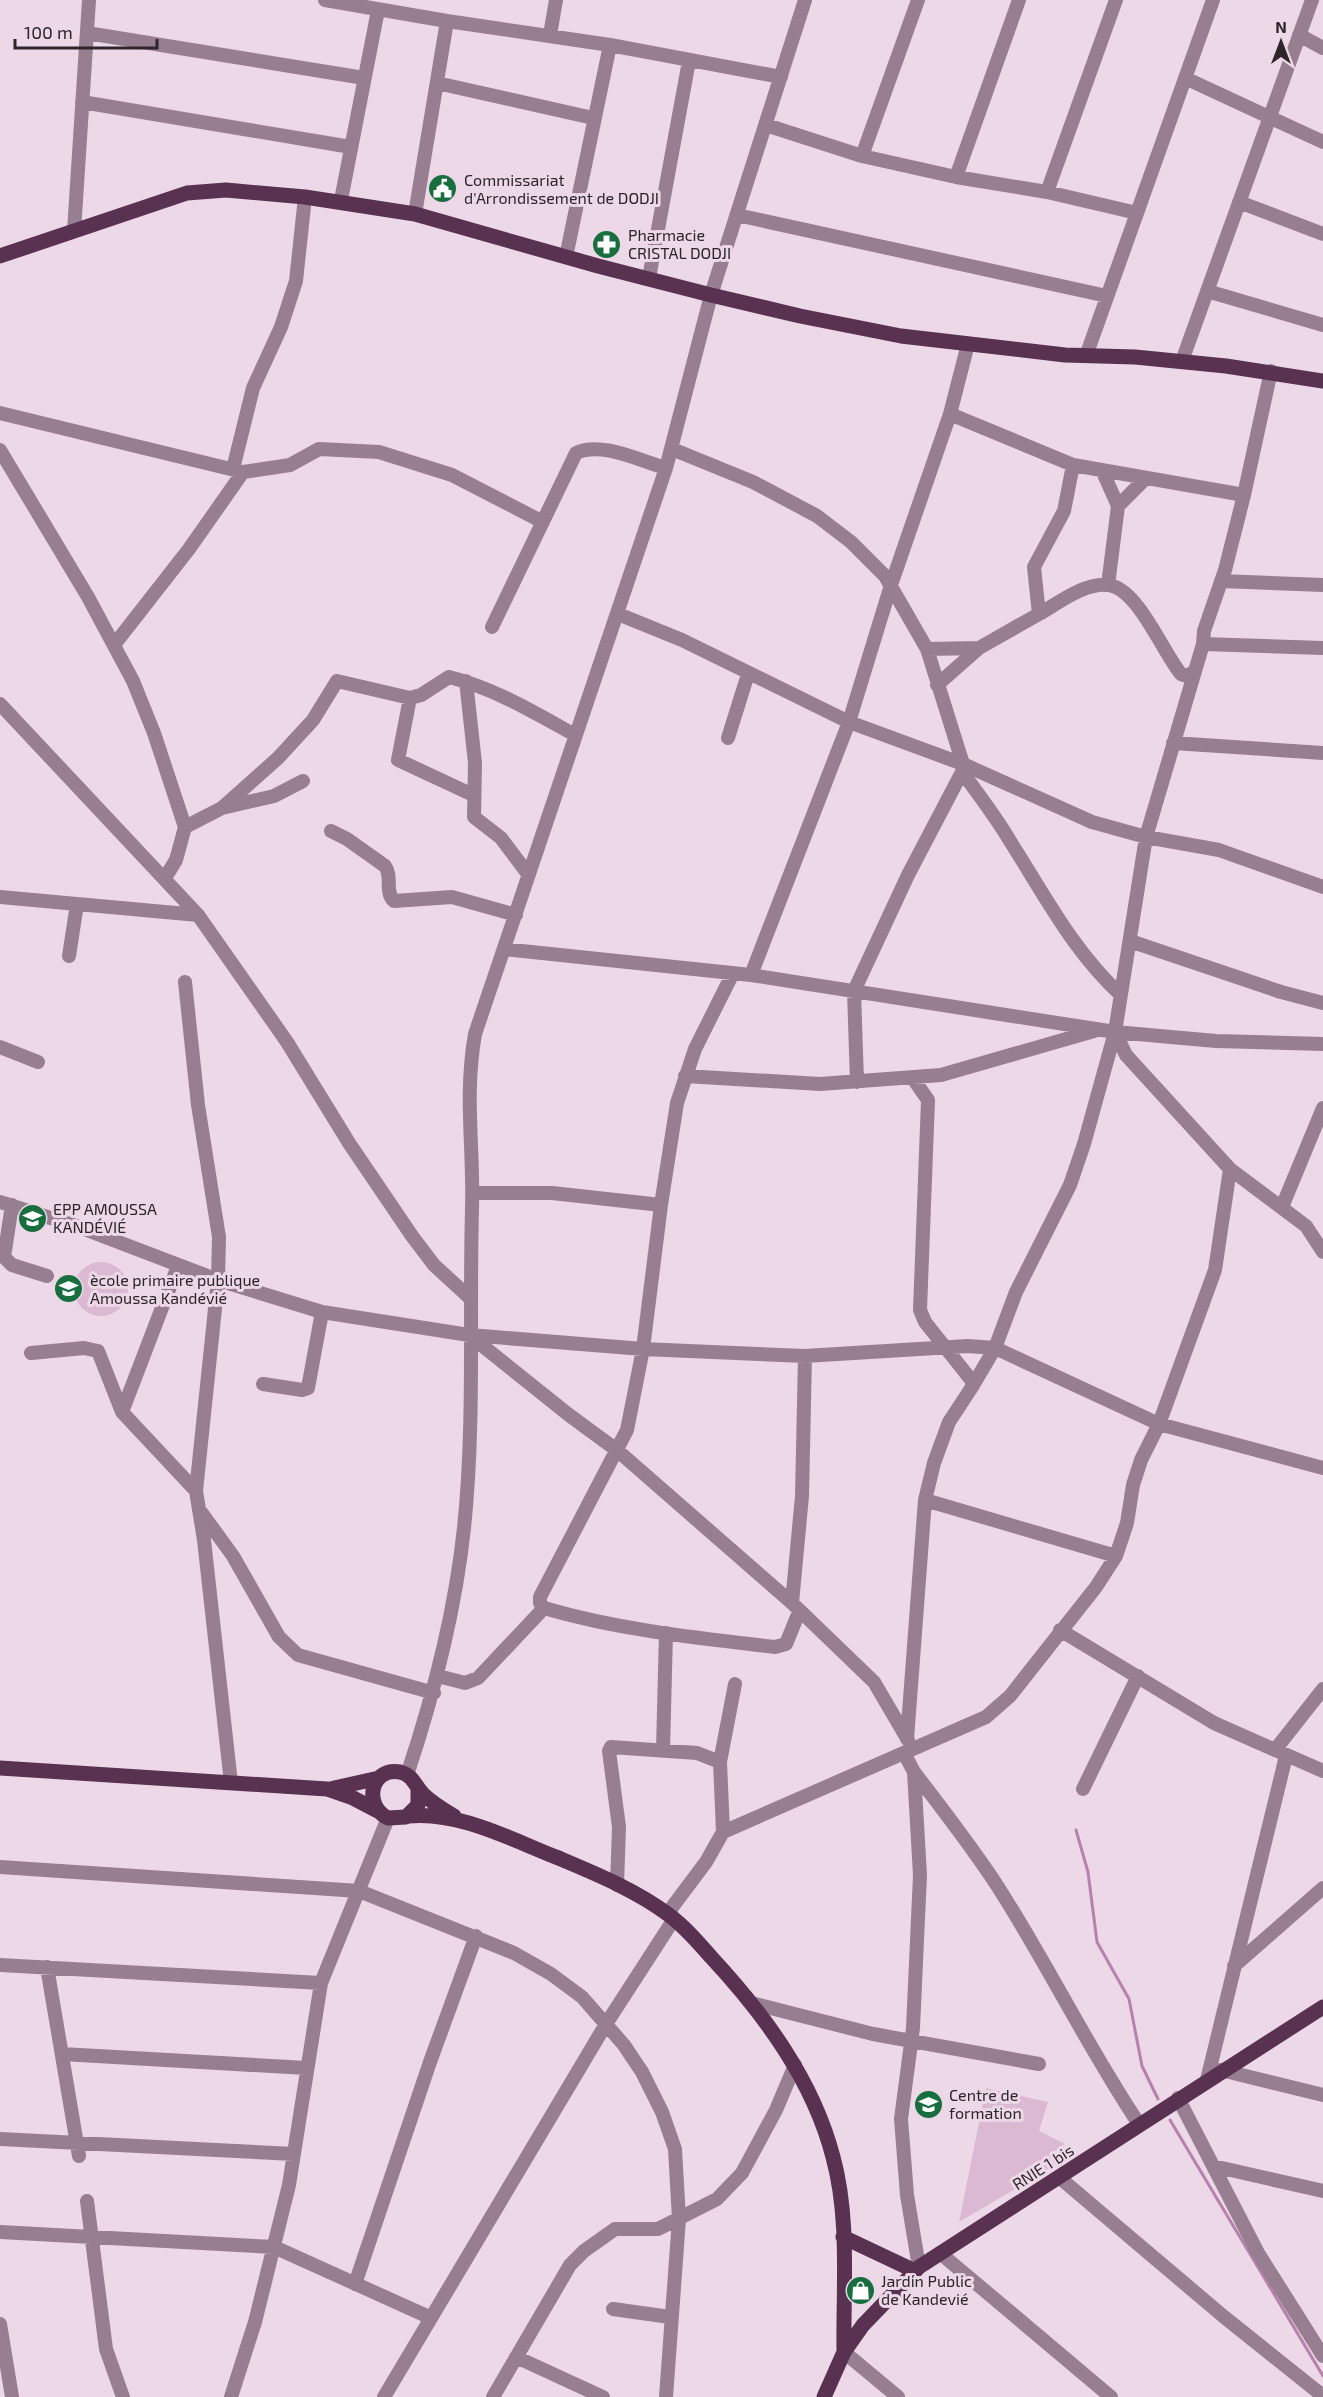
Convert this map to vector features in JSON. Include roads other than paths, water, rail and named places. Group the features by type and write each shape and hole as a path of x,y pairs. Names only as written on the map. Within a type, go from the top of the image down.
{"main road":[{"path":"0,256 187,193 226,190 305,196 415,214 711,295 901,336 1086,356 1182,362 1271,372 1323,381"},
{"path":"0,1768 327,1789 353,1798 382,1814 400,1819 408,1816 434,1815 465,1822 574,1865 617,1885 670,1916 751,2003 795,2065 820,2117 833,2158 842,2207 844,2352"},
{"path":"327,1789 379,1778 394,1772 407,1775 430,1800 465,1822"},
{"path":"379,1778 371,1794 382,1814"},
{"path":"408,1816 418,1802 418,1788"},
{"name":"RNIE 1 bis","path":"824,2397 844,2352 863,2325 917,2269 1060,2178 1221,2070 1323,2007"},
{"path":"843,2237 917,2269"}],"street":[{"path":"74,231 89,0"},
{"path":"325,0 610,45 781,77"},
{"path":"550,35 556,0"},
{"path":"407,1775 434,1694 464,1528 470,1421 472,1193 468,1112 470,1065 482,1011 666,468 711,295 805,0"},
{"path":"862,156 918,0"},
{"path":"956,177 1019,0"},
{"path":"1047,192 1116,0"},
{"path":"1086,356 1214,0"},
{"path":"1182,362 1312,0"},
{"path":"341,201 378,10"},
{"path":"415,214 447,21"},
{"path":"87,33 364,78"},
{"path":"1299,35 1323,48"},
{"path":"566,257 593,118 610,45"},
{"path":"649,278 689,61"},
{"path":"1185,78 1323,142"},
{"path":"436,82 593,118"},
{"path":"82,102 351,147"},
{"path":"766,125 862,156 956,177 1047,192 1137,213"},
{"path":"114,645 189,549 238,470 253,388 281,327 296,281 305,196"},
{"path":"1239,202 1323,234"},
{"path":"737,215 1107,296"},
{"path":"1207,291 1323,325"},
{"path":"751,975 849,722 891,585 950,414 968,345"},
{"path":"972,1387 995,1348 1013,1300 1077,1166 1115,1032 1146,837 1203,644 1204,631 1221,581 1244,495 1271,372"},
{"path":"0,413 238,470 290,465 319,449 379,452 452,475 543,522"},
{"path":"950,414 1073,465 1244,495"},
{"path":"492,627 576,453 586,448 598,448 666,468"},
{"path":"672,449 753,482 817,516 851,542 891,585 927,650 963,768 1078,948 1101,977 1121,995"},
{"path":"0,450 114,645 133,681 154,733 185,827 176,860 165,878"},
{"path":"1039,614 1034,567 1064,511 1073,465"},
{"path":"1102,470 1118,506 1108,585"},
{"path":"1118,506 1145,479"},
{"path":"1221,581 1323,585"},
{"path":"937,685 979,648 1073,595 1108,585 1120,590 1139,609 1181,674 1187,676 1195,671"},
{"path":"618,614 682,640 849,722 1092,822 1146,837 1219,850 1323,886"},
{"path":"1203,644 1323,648"},
{"path":"927,650 979,648"},
{"path":"728,738 748,674"},
{"path":"222,808 301,735 322,707 337,681 410,698 421,695 449,677 466,681 511,700 575,735"},
{"path":"466,681 476,764 473,795 476,821 501,838 528,874"},
{"path":"410,698 398,760 473,795"},
{"path":"0,704 198,915 281,1033 349,1143 412,1236 434,1265 470,1298"},
{"path":"1173,743 1323,753"},
{"path":"857,1082 854,991 908,875 963,768"},
{"path":"185,827 222,808 274,796 303,781"},
{"path":"331,831 347,839 386,866 389,871 389,893 394,902 445,896 516,915"},
{"path":"0,897 198,915"},
{"path":"69,956 77,904"},
{"path":"1130,941 1281,992 1323,1003"},
{"path":"504,949 751,975 1096,1030 1216,1041 1323,1044"},
{"path":"733,973 695,1049 677,1103 661,1205 643,1349 627,1430 540,1597 540,1604 544,1608 583,1619 666,1634 782,1647 795,1607 802,1496 805,1356"},
{"path":"185,982 198,1105 219,1237 218,1280 196,1491 231,1783"},
{"path":"685,1076 820,1084 941,1075 1096,1030"},
{"path":"1115,1032 1126,1055 1230,1169 1306,1226 1323,1252"},
{"path":"0,1047 38,1062"},
{"path":"908,1747 926,1500 934,1463 949,1422 971,1392 972,1387 972,1381 926,1322 920,1310 928,1100 941,1075"},
{"path":"912,1077 928,1100"},
{"path":"1282,1207 1323,1108"},
{"path":"723,1832 908,1747 996,1711 1096,1587 1116,1556 1127,1523 1141,1460 1159,1424 1215,1270 1230,1169"},
{"path":"472,1193 552,1193 661,1205"},
{"path":"47,1276 12,1265 4,1257 6,1204 79,1227 177,1266 322,1312 469,1335 643,1349 805,1356 946,1348 995,1348 1159,1424 1323,1468"},
{"path":"1306,1226 1323,1228"},
{"path":"122,1412 177,1266"},
{"path":"263,1384 302,1390 308,1388 322,1312"},
{"path":"469,1335 618,1451 795,1607 874,1682 908,1747 915,1772 920,1875 911,2041 901,2119 907,2195 917,2269"},
{"path":"30,1353 84,1348 98,1351 122,1412 196,1491"},
{"path":"926,1500 1116,1556"},
{"path":"200,1510 233,1556 279,1637 293,1652 434,1694"},
{"path":"438,1676 465,1683 477,1678 544,1608"},
{"path":"1060,1630 1214,1723 1323,1771"},
{"path":"663,1750 666,1634"},
{"path":"1083,1789 1138,1676"},
{"path":"384,2397 670,1916 723,1832 720,1762 735,1684"},
{"path":"1207,2080 1280,1753 1323,1689"},
{"path":"617,1885 619,1827 609,1751 615,1747 697,1753 720,1762"},
{"path":"915,1772 999,1889 1116,2090 1139,2124"},
{"path":"231,2397 274,2247 294,2154 321,1983 359,1891 382,1814"},
{"path":"0,1868 359,1891 476,1936 550,1974 582,1997 606,2024 642,2072 662,2112 675,2149 679,2219 670,2317 666,2397"},
{"path":"1234,1966 1323,1888"},
{"path":"356,2284 430,2062 476,1936"},
{"path":"0,1965 321,1983"},
{"path":"47,1967 78,2150"},
{"path":"751,2003 911,2041 1039,2064"},
{"path":"62,2054 306,2068"},
{"path":"493,2397 570,2265 584,2251 615,2229 657,2229 679,2219 717,2199 742,2173 776,2110 795,2065"},
{"path":"1221,2070 1323,2095"},
{"path":"1178,2098 1257,2253 1323,2356"},
{"path":"0,2139 78,2150 294,2154"},
{"path":"1213,2166 1323,2191"},
{"path":"1060,2178 1223,2316 1323,2396"},
{"path":"87,2200 106,2349 123,2397"},
{"path":"0,2232 274,2247 429,2318"},
{"path":"940,2253 1111,2397"},
{"path":"613,2308 670,2317"},
{"path":"0,2324 12,2397"},
{"path":"844,2352 898,2397"},
{"path":"516,2357 603,2397"}],"waterway":[{"path":"1076,1830 1088,1872 1097,1942 1129,1999 1142,2066 1158,2099"},
{"path":"1170,2120 1323,2376"}],"place":[{"name":"Commissariat d'Arrondissement de DODJI","path":"443,189"},
{"name":"Pharmacie CRISTAL DODJI","path":"607,244"},
{"name":"EPP AMOUSSA KANDÉVIÉ","path":"32,1218"},
{"name":"ècole primaire publique Amoussa Kandévié","path":"69,1289"},
{"name":"Centre de formation","path":"928,2104"},
{"name":"Jardin Public de Kandevié","path":"860,2290"}]}
